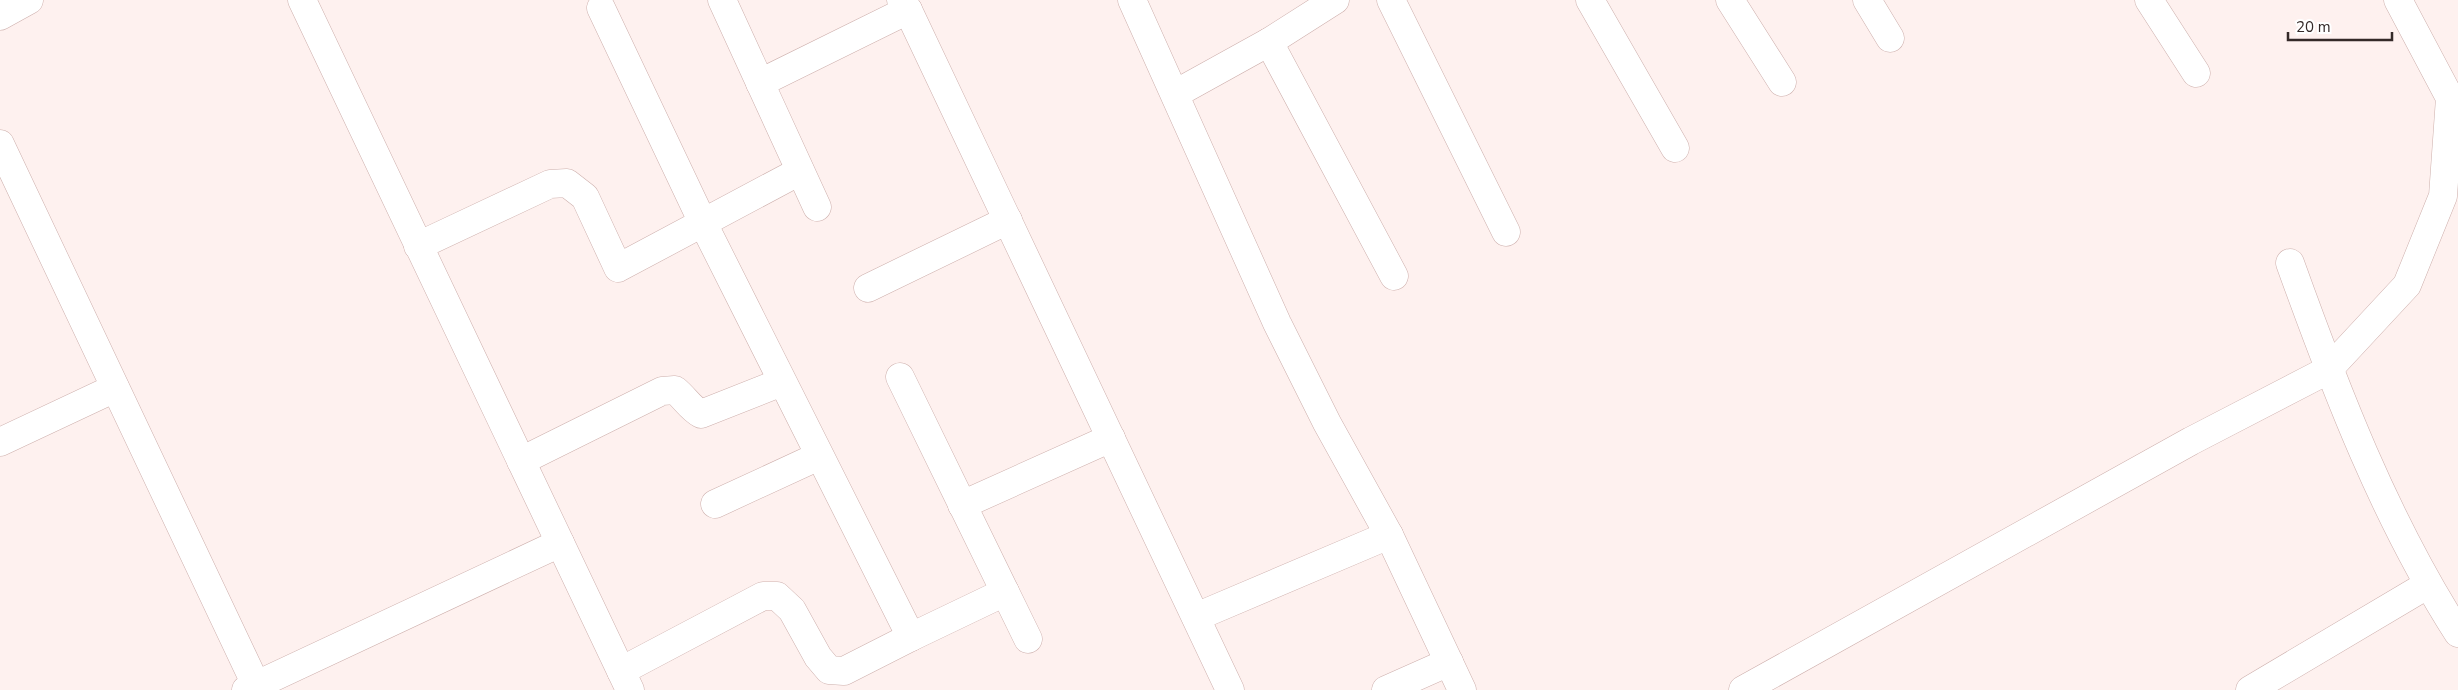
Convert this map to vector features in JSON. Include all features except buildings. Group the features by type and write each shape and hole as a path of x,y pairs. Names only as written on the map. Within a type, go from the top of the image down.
{"street":[{"path":"0,16 29,0"},
{"path":"302,0 625,680 763,596 777,596 792,610 818,657 829,670 844,672 911,637 1005,592"},
{"path":"722,0 817,207"},
{"path":"1175,94 1269,42 1335,0"},
{"path":"1391,0 1506,232"},
{"path":"1590,0 1675,148"},
{"path":"1730,0 1782,82"},
{"path":"1867,0 1890,38"},
{"path":"2150,0 2196,74"},
{"path":"1743,690 2191,441 2328,370 2407,285 2443,196 2450,98 2398,0"},
{"path":"1137,2 1175,94 1277,323 1327,423 1389,535 1462,690"},
{"path":"760,83 905,5 1230,690"},
{"path":"601,8 703,223 911,637"},
{"path":"1269,42 1394,276"},
{"path":"0,144 115,388 251,688 560,543"},
{"path":"418,246 550,184 567,183 585,198 618,268 800,171"},
{"path":"868,288 1008,220"},
{"path":"2290,263 2328,370 2362,451 2427,585 2458,633"},
{"path":"900,377 1028,639"},
{"path":"520,461 662,391 675,390 684,397 690,408 701,414 782,382"},
{"path":"0,442 115,388"},
{"path":"962,505 1111,438"},
{"path":"715,504 820,456"},
{"path":"1196,617 1389,535"},
{"path":"2250,690 2427,585"},
{"path":"1386,690 1449,662"}]}
